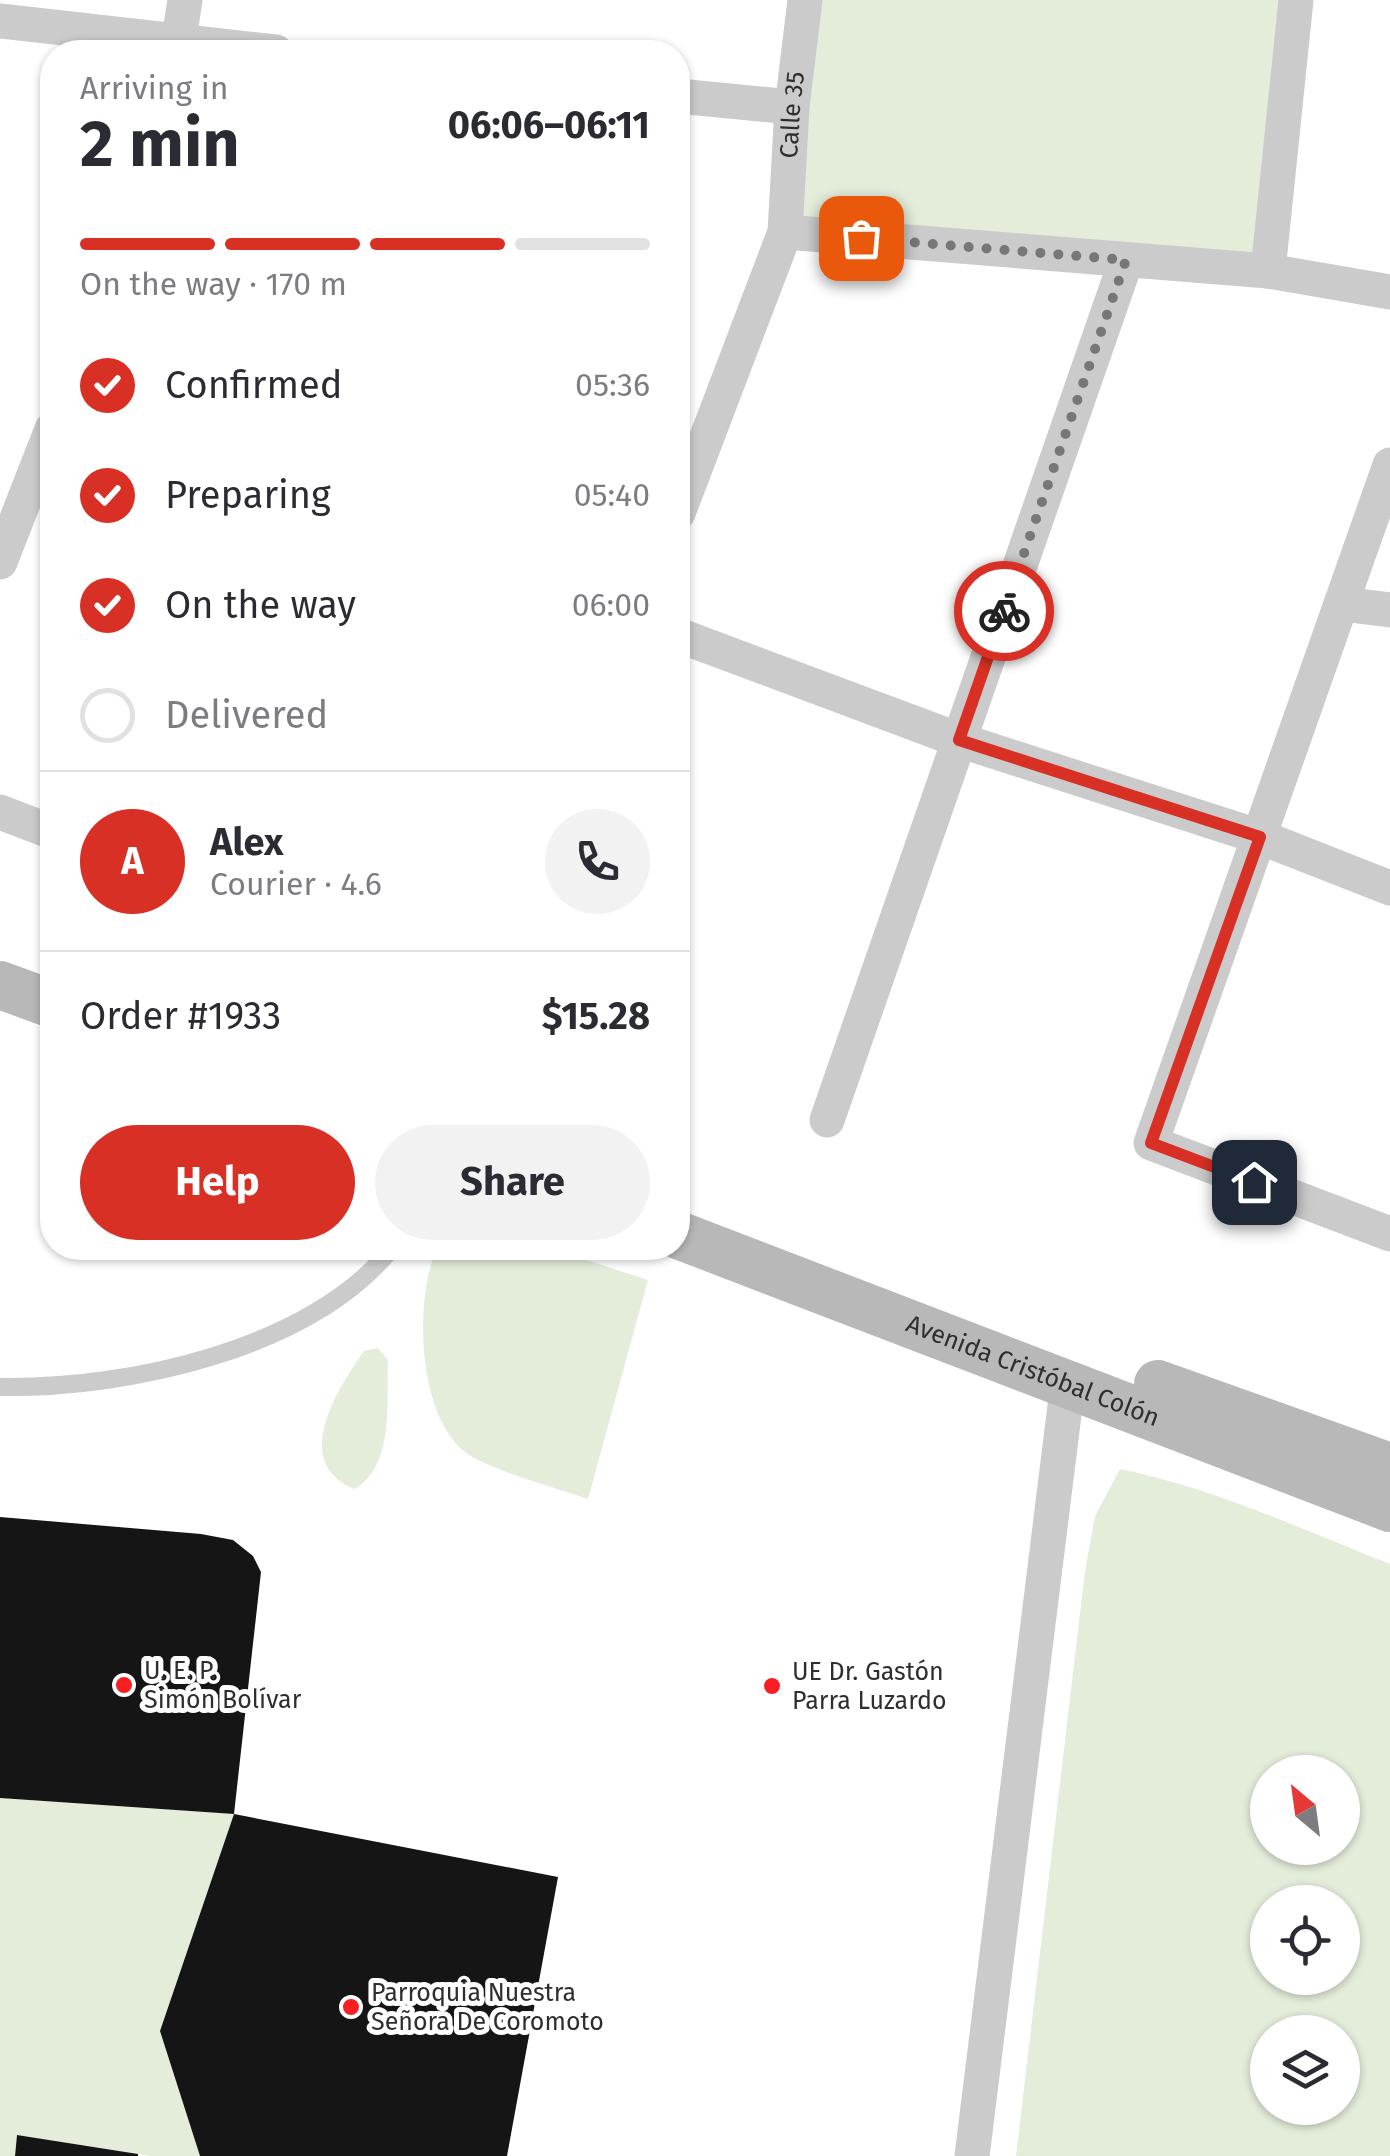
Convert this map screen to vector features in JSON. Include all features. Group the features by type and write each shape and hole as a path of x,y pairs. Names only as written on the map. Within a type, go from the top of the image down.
{"street":[{"path":"180,40 185,0"},
{"name":"Calle 35","path":"690,481 785,232 792,107 805,0"},
{"path":"1268,270 1296,0"},
{"path":"0,21 131,40"},
{"path":"690,97 792,107"},
{"path":"785,232 1268,270 1390,292"},
{"path":"827,1120 1126,260"},
{"path":"0,562 40,460"},
{"path":"1390,465 1151,1143 1390,1234"},
{"path":"1342,604 1390,610"},
{"path":"690,639 959,740 1260,837 1390,888"},
{"path":"0,812 40,827"},
{"path":"0,960 40,974"},
{"path":"0,985 40,1000"},
{"name":"Avenida Cristóbal Colón","path":"690,1211 924,1300 1390,1466"},
{"name":"Avenida Cristóbal Colón","path":"690,1240 1390,1508"},
{"path":"972,2156 1068,1382"}],"lane":[{"path":"0,1387 42,1388 164,1371 277,1332 366,1280 382,1260"}],"green space":[{"path":"805,0 1296,0 1268,271 785,232"},
{"path":"433,1260 586,1260 648,1280 588,1499 476,1459 449,1434 437,1411 424,1355 425,1296"},
{"path":"378,1348 388,1360 386,1431 377,1464 355,1489 336,1478 325,1463 325,1426 342,1386 364,1351"},
{"path":"1120,1469 1223,1498 1390,1564 1390,2156 1016,2156 1085,1571 1095,1516"},
{"path":"0,1798 234,1814 160,2031 200,2156 151,2156 17,2135 15,2156 0,2156"}],"building":[{"name":"U. E. P. Simón Bolívar","path":"0,1517 201,1534 233,1540 253,1556 261,1572 234,1814 0,1798"},
{"name":"Parroquia Nuestra Señora De Coromoto","path":"234,1814 558,1877 507,2156 200,2156 160,2031"},
{"path":"17,2135 138,2154 138,2156 15,2156"}],"way so far":[{"path":"861,238 1126,260 1004,611"}],"place":[{"name":"U. E. P. Simón Bolívar","path":"124,1685"},
{"name":"UE Dr. Gastón Parra Luzardo","path":"772,1686"},
{"name":"Parroquia Nuestra Señora De Coromoto","path":"351,2007"}],"route":[{"path":"1004,611 959,740 1260,837 1151,1143 1254,1182"}]}
